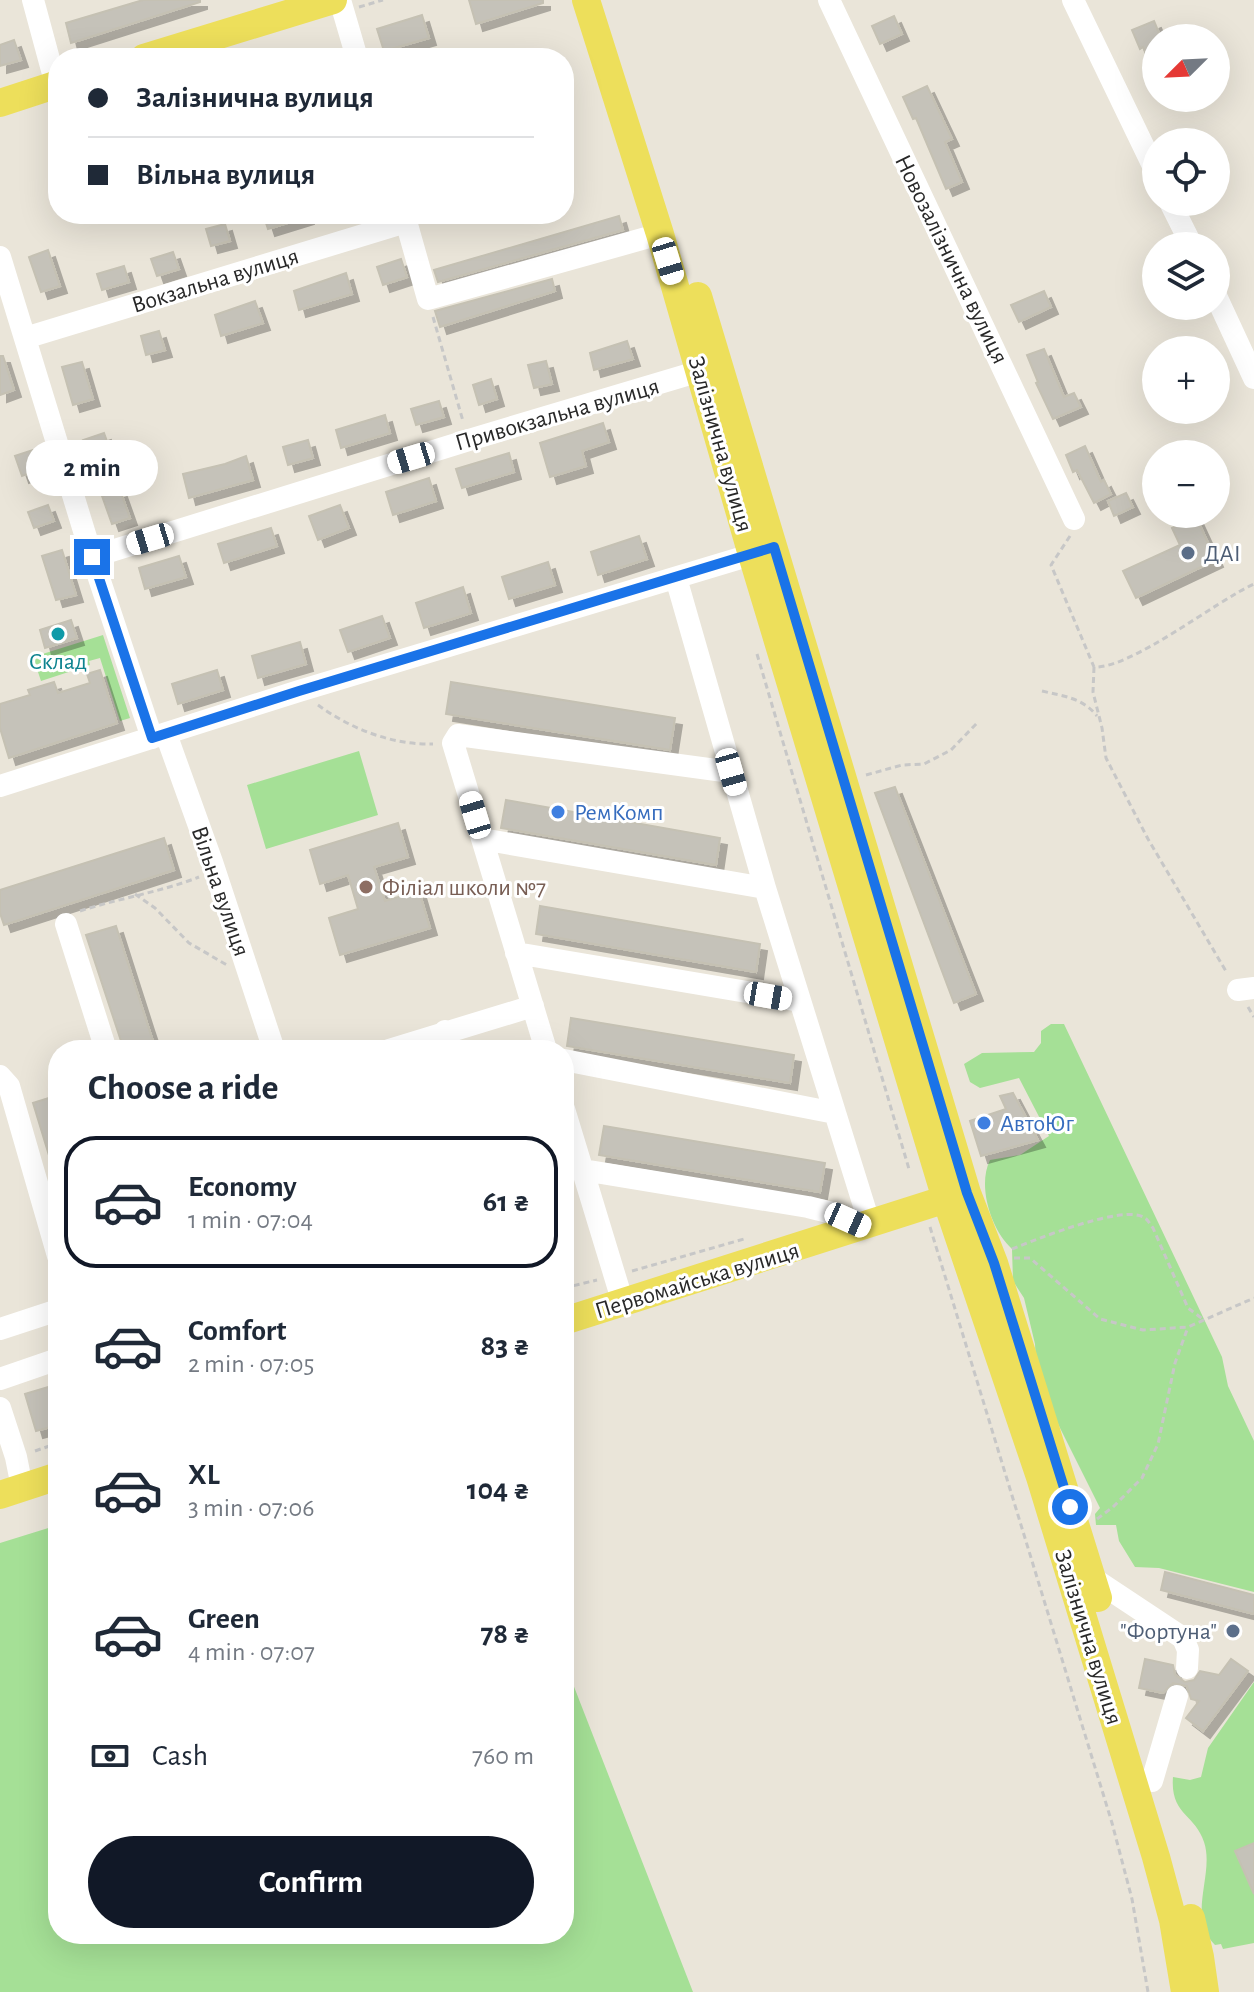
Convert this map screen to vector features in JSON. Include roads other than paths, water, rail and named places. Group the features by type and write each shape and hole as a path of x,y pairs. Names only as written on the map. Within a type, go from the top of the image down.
{"main road":[{"path":"177,48 333,0"},
{"name":"Залізнична вулиця","path":"586,0 700,371 843,783 956,1196 994,1263 1152,1781 1200,1957 1205,1992"},
{"name":"Залізнична вулиця","path":"606,0 763,551 1147,1826 1173,1920 1185,1992"},
{"path":"0,103 48,88"},
{"name":"Первомайська вулиця","path":"574,1318 956,1196"},
{"path":"11,1491 48,1479"}],"street":[{"path":"33,0 48,53"},
{"path":"340,0 354,48"},
{"name":"Новозалізнична вулиця","path":"829,0 1074,519"},
{"path":"1073,0 1142,143"},
{"name":"Вокзальна вулиця","path":"25,338 386,224"},
{"path":"407,224 428,299 660,234"},
{"name":"Вільна вулиця","path":"0,257 92,557 159,736 212,862 271,1040"},
{"path":"1227,320 1254,378"},
{"name":"Привокзальна вулиця","path":"92,557 700,371"},
{"path":"0,786 299,691 763,551"},
{"path":"676,578 867,1226"},
{"path":"543,1040 453,743 458,735 731,772"},
{"path":"482,839 765,888"},
{"path":"66,924 103,1040"},
{"path":"516,953 800,1001"},
{"path":"448,1040 533,1006"},
{"path":"574,1062 835,1113"},
{"path":"0,1076 9,1086 48,1221"},
{"path":"574,1141 623,1303"},
{"path":"583,1170 808,1207 867,1226"},
{"path":"0,1329 48,1313"},
{"path":"0,1379 48,1362"},
{"path":"0,1408 16,1457 11,1491"},
{"path":"1091,1577 1183,1638 1188,1650 1187,1668"},
{"path":"1152,1781 1177,1696"}],"place":[{"name":"ДАІ","path":"1188,553"},
{"name":"Склад","path":"58,634"},
{"name":"РемКомп","path":"558,812"},
{"name":"Філіал школи №7","path":"366,887"},
{"name":"АвтоЮг","path":"984,1123"},
{"name":"\"Фортуна\"","path":"1233,1631"}]}
